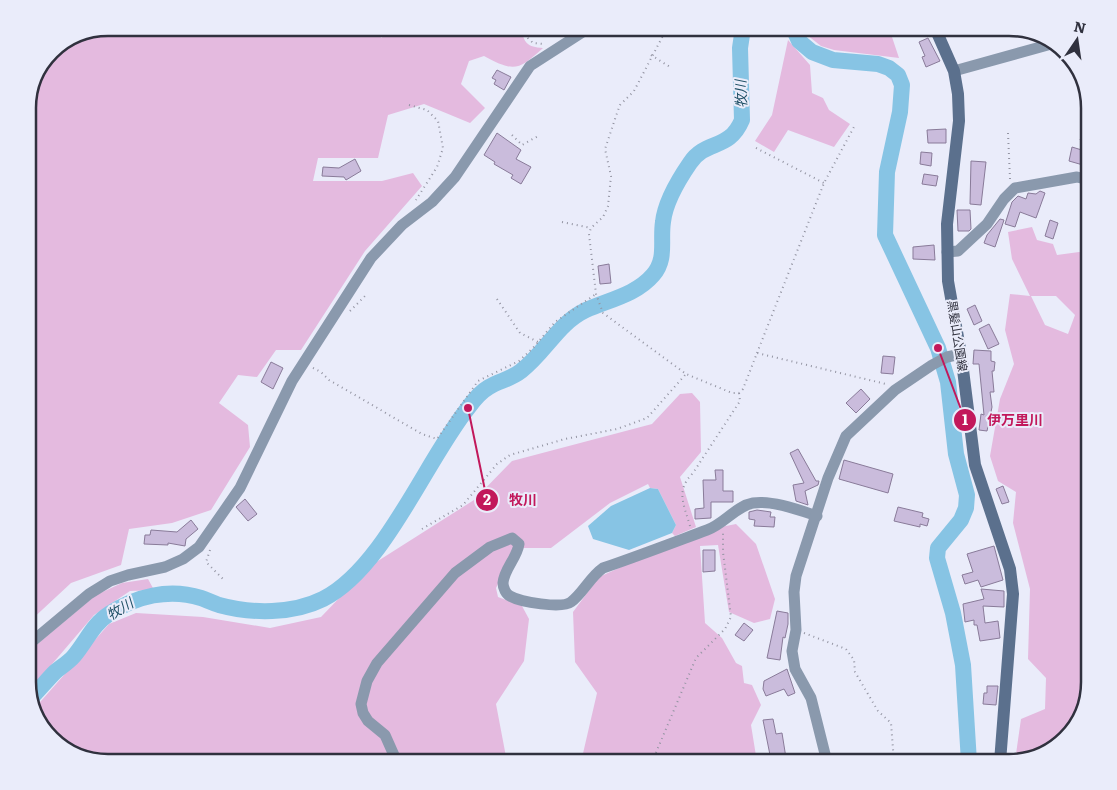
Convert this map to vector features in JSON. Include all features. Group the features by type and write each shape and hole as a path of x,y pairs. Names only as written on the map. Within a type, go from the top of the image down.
{"main road":[{"name":"黒髪山公園線","path":"939,36 954,71 958,94 959,121 947,224 948,281 961,354 975,465 1010,569 1013,594 1001,754"}],"street":[{"path":"36,638 96,589 128,575 165,567 183,559 199,547 211,532 254,463 277,412 302,364 371,258 402,225 432,202 455,177 530,66 576,36"},
{"path":"954,71 1044,46"},
{"path":"947,252 958,251 987,224 1014,188 1077,177 1081,178"},
{"path":"825,754 811,698 795,669 792,651 796,630 794,592 796,576 841,444 846,436 895,390 932,365 947,357 961,354"},
{"path":"393,754 384,735 368,721 363,713 361,704 367,681 377,663 455,573 490,547 512,538 519,544 518,551 505,577 503,585 506,593 512,597 554,606 571,602 602,568 662,548 724,522 744,505 755,503 770,504 817,516"}],"path":[{"path":"528,36 533,43 556,48"},
{"path":"662,36 650,55 634,91 617,112 605,148 611,176 608,206 603,217 591,228 589,234 596,294 603,313 686,374 732,393 739,393 743,389 824,183 855,126"},
{"path":"650,55 670,67"},
{"path":"409,105 428,110 438,121 443,148 437,167 425,190 413,205"},
{"path":"1008,133 1010,179 1014,188"},
{"path":"512,135 522,145 540,135"},
{"path":"756,148 824,183"},
{"path":"562,222 591,228"},
{"path":"302,364 322,372 329,380 422,434 437,439 478,381 519,361 554,322 596,294"},
{"path":"497,299 520,333 538,342"},
{"path":"758,353 882,382 895,390"},
{"path":"422,529 463,505 496,464 510,455 566,439 617,429 646,418 686,374"},
{"path":"692,534 681,494 683,483 693,473 740,401 739,393"},
{"path":"655,754 696,658 725,629 731,616 723,552 724,522"},
{"path":"211,532 214,536 206,562 223,579"},
{"path":"796,630 846,649 854,660 855,672 878,712 891,723 893,754"}],"shaded area":[{"path":"108,36 381,36 381,38 384,36 523,36 525,41 533,47 543,48 527,61 515,67 502,65 484,56 469,61 461,84 485,108 470,123 424,104 388,115 378,158 318,158 313,181 382,181 413,173 422,186 365,251 301,350 276,350 257,377 238,375 219,403 248,425 250,447 211,510 172,523 129,529 121,565 71,583 36,616 36,103 44,76 51,64 72,46 94,38"},
{"path":"808,36 892,36 899,58 834,50 821,46"},
{"path":"788,40 810,65 812,93 823,98 829,110 850,124 834,147 788,130 774,152 755,141 772,115"},
{"path":"1032,227 1037,240 1053,244 1057,255 1081,253 1080,691 1077,705 1071,718 1060,733 1041,746 1016,753 1021,719 1045,709 1046,678 1028,659 1030,589 1013,523 1016,492 998,481 990,456 1000,399 1014,364 1005,330 1010,294 1030,296 1012,259 1008,232","holes":["1031,296 1056,296 1075,315 1068,334 1045,325"]},
{"path":"692,393 700,402 701,452 680,477 696,527 675,536 672,533 676,525 658,489 650,488 648,484 610,503 551,548 516,548 496,588 498,597 522,606 529,619 524,661 496,704 505,754 108,754 85,750 72,744 64,739 48,722 40,703 109,624 136,613 203,617 270,628 321,617 370,566 474,500 512,461 652,424 680,394"},
{"path":"736,524 756,544 775,599 770,619 754,623 729,612 718,545 700,546 705,623 722,638 736,663 742,666 744,683 752,685 761,705 751,725 756,754 583,754 597,693 575,662 573,612 599,577 701,531"},
{"path":"148,579 154,590 130,591 94,615 36,683 36,645 96,595 122,583"}],"water":[{"path":"650,488 658,489 676,525 672,533 629,550 593,539 588,526 611,506"}],"building":[{"path":"928,38 940,61 926,67 922,57 925,56 919,42"},
{"path":"497,70 511,77 504,90 494,84 496,80 492,78"},
{"path":"946,129 946,143 928,143 927,130"},
{"path":"497,133 521,150 516,159 531,167 521,184 511,178 513,175 494,164 495,162 484,155"},
{"path":"1072,147 1081,150 1081,164 1069,161"},
{"path":"921,152 932,153 931,166 920,164"},
{"path":"355,159 361,171 346,180 344,177 322,176 323,167 339,168"},
{"path":"971,161 986,162 981,205 970,204"},
{"path":"924,174 938,176 936,186 922,184"},
{"path":"1040,191 1045,193 1036,218 1020,212 1015,227 1005,224 1012,202 1018,196 1026,199 1028,193 1036,194"},
{"path":"957,210 970,210 971,229 969,231 958,231"},
{"path":"1000,219 1004,220 995,247 984,243 987,235"},
{"path":"1050,220 1058,223 1053,239 1045,236"},
{"path":"934,245 935,260 913,259 913,247"},
{"path":"609,264 611,283 600,284 598,266"},
{"path":"975,305 982,321 974,325 967,309"},
{"path":"989,324 999,344 988,349 979,329"},
{"path":"974,350 991,351 991,361 995,362 994,371 992,371 994,392 990,392 992,407 987,431 979,430 981,414 984,415 979,364 973,364"},
{"path":"883,356 895,357 893,374 881,373"},
{"path":"271,362 283,368 273,389 261,382"},
{"path":"861,389 870,399 856,413 846,403"},
{"path":"798,449 816,481 819,481 818,485 805,491 808,505 796,501 793,485 804,483 790,453"},
{"path":"844,460 893,474 888,493 839,479"},
{"path":"715,470 723,470 723,491 733,491 733,502 711,502 711,518 695,519 695,509 704,508 703,480 716,480"},
{"path":"1003,486 1009,502 1002,504 996,489"},
{"path":"245,499 257,514 248,521 236,507"},
{"path":"898,507 923,513 922,517 929,519 927,526 920,524 920,527 894,521"},
{"path":"757,510 771,512 770,517 775,517 774,527 754,526 755,520 749,519 749,512"},
{"path":"191,520 198,529 186,539 185,546 168,543 168,545 144,544 145,535 150,535 151,530 177,532"},
{"path":"994,546 1003,580 981,587 978,580 965,584 962,575 973,572 967,554"},
{"path":"703,550 715,550 715,571 703,572"},
{"path":"981,589 1004,591 1004,607 983,606 985,623 998,621 1000,638 980,641 977,625 974,625 974,620 965,622 963,604 984,599"},
{"path":"777,611 788,613 788,624 785,638 783,637 780,660 767,658"},
{"path":"744,623 753,630 744,641 735,635"},
{"path":"787,669 795,693 788,696 784,689 766,696 763,689 764,681"},
{"path":"987,686 998,686 996,705 983,704 984,693 987,693"},
{"path":"773,719 776,734 782,733 785,754 770,754 763,720"}],"waterway":[{"name":"牧川","path":"37,692 55,672 74,656 103,618 130,602 153,596 177,594 189,595 219,605 245,610 286,610 299,608 323,599 345,584 365,564 384,539 452,430 478,396 489,387 513,376 530,364 567,322 586,310 638,288 653,275 662,256 664,215 677,184 696,156 731,136 737,130 742,120 740,48 742,36"},
{"path":"797,36 799,41 812,52 833,60 878,64 889,68 898,75 902,85 900,112 887,172 885,235 938,348 948,382 956,454 967,495 966,508 961,520 938,548 937,558 953,613 963,665 969,754"}],"place":[{"name":"伊万里川","path":"938,348"},
{"name":"牧川","path":"468,408"}]}
